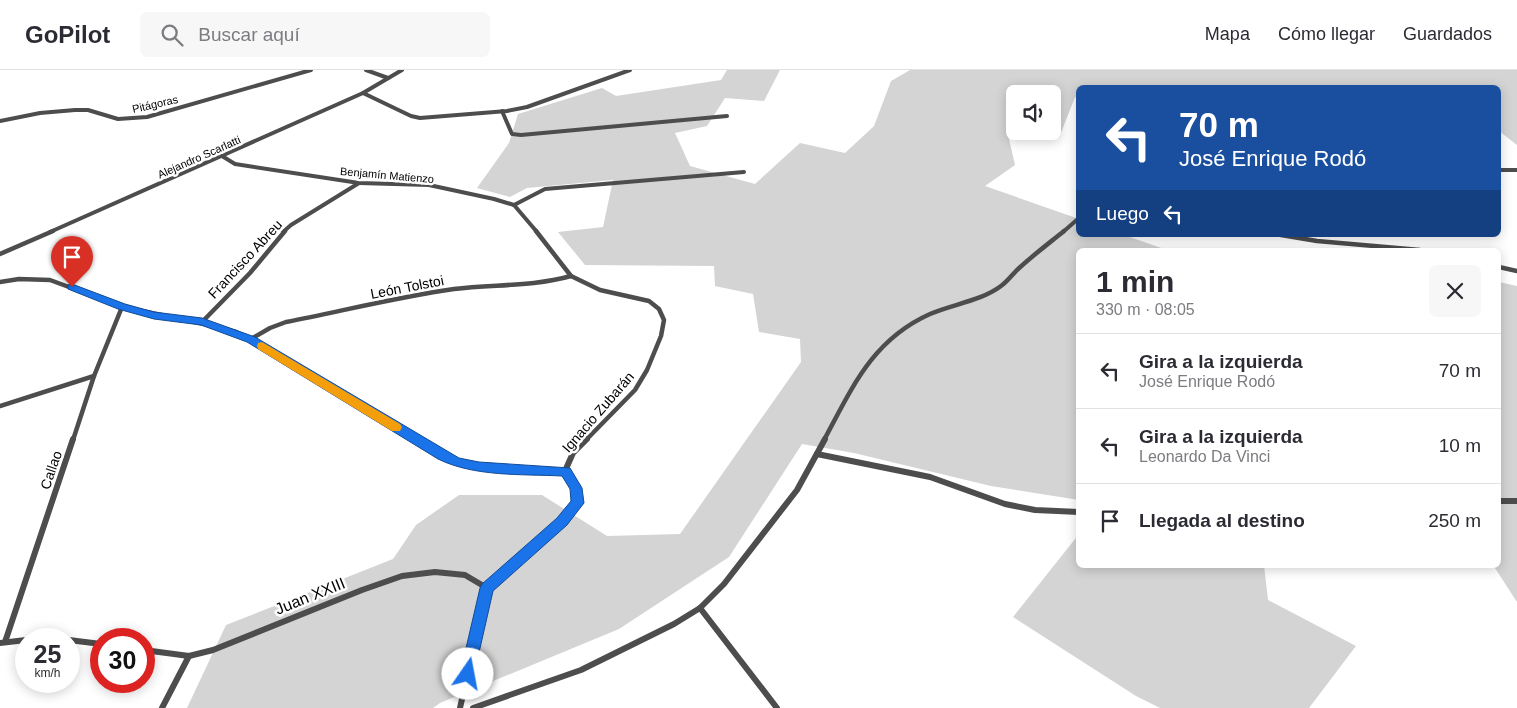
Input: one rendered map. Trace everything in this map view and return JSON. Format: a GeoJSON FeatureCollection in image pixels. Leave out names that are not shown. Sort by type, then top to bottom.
{"type":"FeatureCollection","features":[{"type":"Feature","properties":{"kind":"street","name":"Pitágoras"},"geometry":{"type":"LineString","coordinates":[[0,120],[40,113],[75,110],[88,110],[118,119],[148,117],[311,70]]}},
{"type":"Feature","properties":{"kind":"street"},"geometry":{"type":"LineString","coordinates":[[366,70],[388,78]]}},
{"type":"Feature","properties":{"kind":"street","name":"Alejandro Scarlatti"},"geometry":{"type":"LineString","coordinates":[[0,254],[363,93],[402,70]]}},
{"type":"Feature","properties":{"kind":"street"},"geometry":{"type":"LineString","coordinates":[[363,93],[411,116],[420,118],[502,111],[527,107],[630,70]]}},
{"type":"Feature","properties":{"kind":"street"},"geometry":{"type":"LineString","coordinates":[[502,111],[508,117],[509,128],[512,134],[727,116]]}},
{"type":"Feature","properties":{"kind":"street","name":"Benjamín Matienzo"},"geometry":{"type":"LineString","coordinates":[[222,156],[235,164],[359,183],[429,186],[494,199]]}},
{"type":"Feature","properties":{"kind":"street"},"geometry":{"type":"LineString","coordinates":[[1501,170],[1517,170]]}},
{"type":"Feature","properties":{"kind":"street"},"geometry":{"type":"LineString","coordinates":[[514,206],[534,193],[555,188],[744,172]]}},
{"type":"Feature","properties":{"kind":"street","name":"Francisco Abreu"},"geometry":{"type":"LineString","coordinates":[[202,322],[250,273],[281,234],[291,225],[359,183]]}},
{"type":"Feature","properties":{"kind":"street","name":"Ignacio Zubarán"},"geometry":{"type":"LineString","coordinates":[[494,199],[514,206],[526,217],[571,276],[600,290],[649,302],[659,309],[664,320],[661,336],[647,370],[635,390],[574,453],[565,471]]}},
{"type":"Feature","properties":{"kind":"street"},"geometry":{"type":"LineString","coordinates":[[472,708],[581,670],[674,624],[700,608],[724,584],[798,490],[862,370],[892,337],[928,315],[986,295],[1002,286],[1017,270],[1076,221]]}},
{"type":"Feature","properties":{"kind":"street"},"geometry":{"type":"LineString","coordinates":[[1293,237],[1397,248]]}},
{"type":"Feature","properties":{"kind":"street"},"geometry":{"type":"LineString","coordinates":[[1501,267],[1517,271]]}},
{"type":"Feature","properties":{"kind":"street","name":"León Tolstoi"},"geometry":{"type":"LineString","coordinates":[[251,339],[270,328],[296,320],[456,289],[534,285],[553,282],[571,276]]}},
{"type":"Feature","properties":{"kind":"street"},"geometry":{"type":"LineString","coordinates":[[0,282],[16,278],[47,279],[122,307],[154,315],[202,322],[251,339],[442,456],[457,463],[565,471],[576,488],[577,503],[562,522],[486,588],[460,708]]}},
{"type":"Feature","properties":{"kind":"street","name":"Callao"},"geometry":{"type":"LineString","coordinates":[[2,643],[94,376],[122,307]]}},
{"type":"Feature","properties":{"kind":"street"},"geometry":{"type":"LineString","coordinates":[[0,406],[94,376]]}},
{"type":"Feature","properties":{"kind":"street"},"geometry":{"type":"LineString","coordinates":[[817,454],[930,477],[1005,504],[1035,510],[1076,512]]}},
{"type":"Feature","properties":{"kind":"street"},"geometry":{"type":"LineString","coordinates":[[1501,501],[1517,501]]}},
{"type":"Feature","properties":{"kind":"street","name":"Juan XXIII"},"geometry":{"type":"LineString","coordinates":[[155,651],[189,656],[212,650],[402,576],[435,572],[465,575],[486,588]]}},
{"type":"Feature","properties":{"kind":"street"},"geometry":{"type":"LineString","coordinates":[[700,608],[777,708]]}},
{"type":"Feature","properties":{"kind":"street"},"geometry":{"type":"LineString","coordinates":[[2,643],[15,641]]}},
{"type":"Feature","properties":{"kind":"street"},"geometry":{"type":"LineString","coordinates":[[162,708],[189,656]]}},
{"type":"Feature","properties":{"kind":"shaded area"},"geometry":{"type":"Polygon","coordinates":[[[727,70],[780,70],[764,101],[725,98],[707,126],[675,133],[690,166],[755,184],[800,143],[845,153],[874,126],[891,81],[910,70],[1517,70],[1517,145],[1501,133],[1501,85],[1076,85],[1076,97],[1061,133],[1061,85],[1006,85],[1006,140],[1009,140],[1015,165],[985,186],[1076,218],[1076,237],[1130,237],[1161,248],[1076,248],[1076,500],[991,486],[854,453],[802,444],[729,557],[619,629],[440,703],[433,708],[187,708],[226,625],[393,559],[416,525],[459,495],[542,495],[607,536],[680,534],[801,362],[800,339],[759,332],[753,294],[715,286],[714,266],[585,265],[558,232],[603,227],[613,180],[527,188],[510,197],[477,188],[509,143],[518,114],[602,88],[616,96],[721,80],[727,70]]]}},
{"type":"Feature","properties":{"kind":"shaded area"},"geometry":{"type":"Polygon","coordinates":[[[1501,282],[1517,286],[1517,602],[1495,568],[1501,568],[1501,282]]]}},
{"type":"Feature","properties":{"kind":"shaded area"},"geometry":{"type":"Polygon","coordinates":[[[1076,538],[1076,568],[1264,568],[1268,600],[1356,646],[1309,708],[1160,708],[1136,696],[1013,617],[1076,538]]]}},
{"type":"Feature","properties":{"kind":"slow traffic"},"geometry":{"type":"LineString","coordinates":[[262,346],[396,427]]}},
{"type":"Feature","properties":{"kind":"route"},"geometry":{"type":"LineString","coordinates":[[72,287],[122,307],[154,315],[202,322],[251,339],[442,456],[457,463],[565,471],[576,488],[577,503],[562,522],[486,588],[468,674]]}}]}
